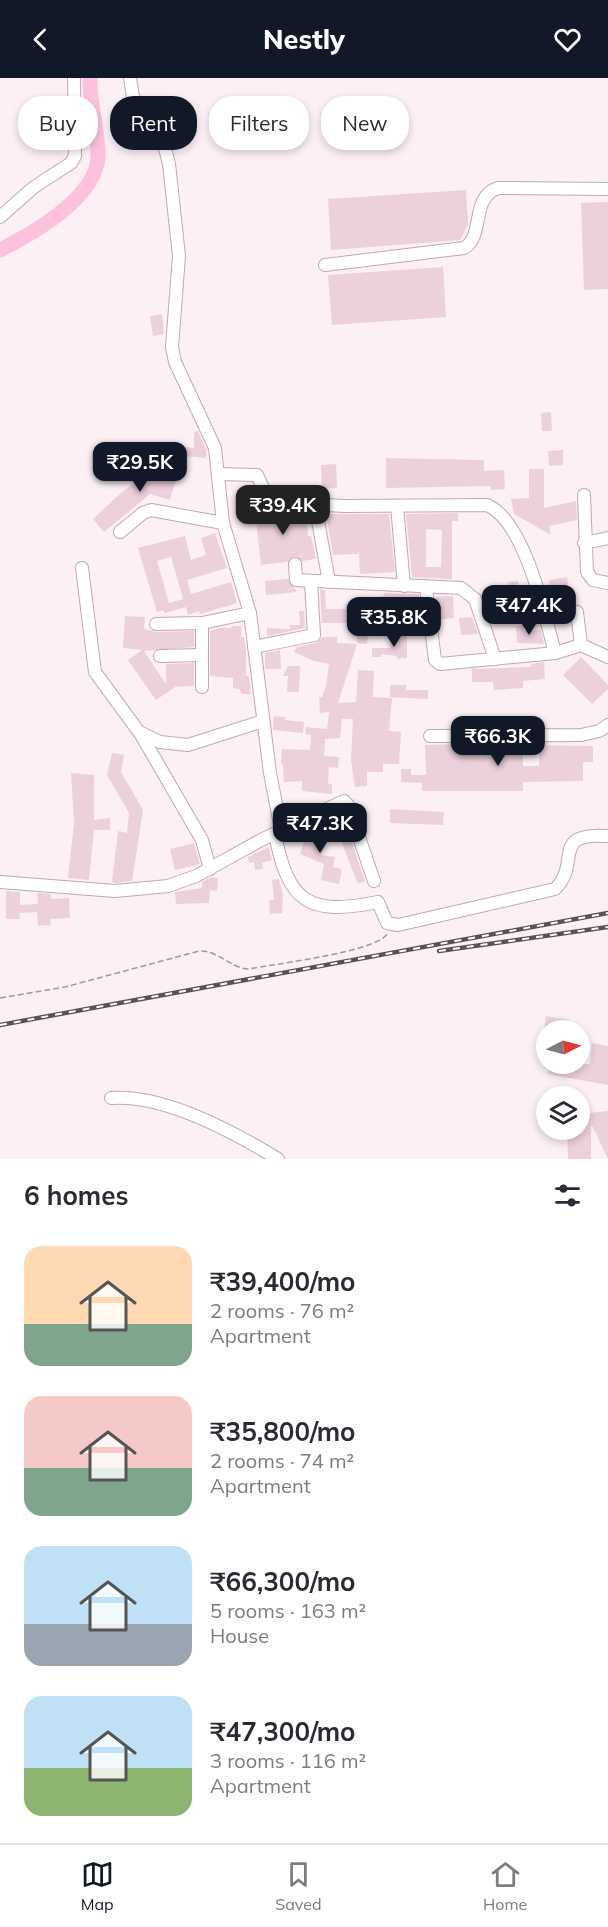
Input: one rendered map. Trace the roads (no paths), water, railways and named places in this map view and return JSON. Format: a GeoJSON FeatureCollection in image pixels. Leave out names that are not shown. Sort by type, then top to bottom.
{"type":"FeatureCollection","features":[{"type":"Feature","properties":{"kind":"street"},"geometry":{"type":"LineString","coordinates":[[0,217],[34,187],[70,163],[75,156],[74,78]]}},
{"type":"Feature","properties":{"kind":"street"},"geometry":{"type":"LineString","coordinates":[[130,78],[133,97],[165,148],[169,164],[179,256],[172,347],[193,403],[213,440],[223,523],[250,612],[285,877],[299,894],[310,901],[341,908],[378,902],[387,923],[392,925],[555,889],[561,882],[572,844],[585,834],[608,836]]}},
{"type":"Feature","properties":{"kind":"street"},"geometry":{"type":"LineString","coordinates":[[325,265],[464,248],[472,239],[485,197],[498,188],[608,189]]}},
{"type":"Feature","properties":{"kind":"street"},"geometry":{"type":"LineString","coordinates":[[218,474],[254,473],[259,477],[271,500],[315,504],[397,506],[487,504],[498,509],[509,525],[533,574],[555,654]]}},
{"type":"Feature","properties":{"kind":"street"},"geometry":{"type":"LineString","coordinates":[[584,495],[584,543],[587,572],[593,580],[608,584]]}},
{"type":"Feature","properties":{"kind":"street"},"geometry":{"type":"LineString","coordinates":[[315,504],[329,582]]}},
{"type":"Feature","properties":{"kind":"street"},"geometry":{"type":"LineString","coordinates":[[397,506],[404,586]]}},
{"type":"Feature","properties":{"kind":"street"},"geometry":{"type":"LineString","coordinates":[[120,532],[143,513],[151,510],[223,523]]}},
{"type":"Feature","properties":{"kind":"street"},"geometry":{"type":"LineString","coordinates":[[584,543],[608,538]]}},
{"type":"Feature","properties":{"kind":"street"},"geometry":{"type":"LineString","coordinates":[[295,564],[296,580],[461,588],[475,599],[495,659]]}},
{"type":"Feature","properties":{"kind":"street"},"geometry":{"type":"LineString","coordinates":[[82,568],[95,672],[139,732],[202,840],[210,869]]}},
{"type":"Feature","properties":{"kind":"street"},"geometry":{"type":"LineString","coordinates":[[254,647],[314,635],[311,581]]}},
{"type":"Feature","properties":{"kind":"street"},"geometry":{"type":"LineString","coordinates":[[426,587],[436,662],[555,654],[581,645],[608,657]]}},
{"type":"Feature","properties":{"kind":"street"},"geometry":{"type":"LineString","coordinates":[[156,624],[202,623],[250,612]]}},
{"type":"Feature","properties":{"kind":"street"},"geometry":{"type":"LineString","coordinates":[[577,612],[581,645]]}},
{"type":"Feature","properties":{"kind":"street"},"geometry":{"type":"LineString","coordinates":[[202,623],[202,687]]}},
{"type":"Feature","properties":{"kind":"street"},"geometry":{"type":"LineString","coordinates":[[160,656],[201,655]]}},
{"type":"Feature","properties":{"kind":"street"},"geometry":{"type":"LineString","coordinates":[[139,732],[160,742],[188,745],[263,721]]}},
{"type":"Feature","properties":{"kind":"street"},"geometry":{"type":"LineString","coordinates":[[430,736],[580,735],[599,731],[608,725]]}},
{"type":"Feature","properties":{"kind":"street"},"geometry":{"type":"LineString","coordinates":[[0,882],[101,891],[148,890],[168,886],[210,869],[339,802],[346,802],[374,880]]}},
{"type":"Feature","properties":{"kind":"street"},"geometry":{"type":"LineString","coordinates":[[111,1098],[130,1096],[173,1109],[218,1128],[278,1159]]}},
{"type":"Feature","properties":{"kind":"waterway"},"geometry":{"type":"LineString","coordinates":[[0,250],[60,213],[75,200],[95,172],[98,147],[90,78]]}},
{"type":"Feature","properties":{"kind":"railway"},"geometry":{"type":"LineString","coordinates":[[0,1025],[608,913]]}},
{"type":"Feature","properties":{"kind":"railway"},"geometry":{"type":"LineString","coordinates":[[439,951],[608,927]]}}]}
